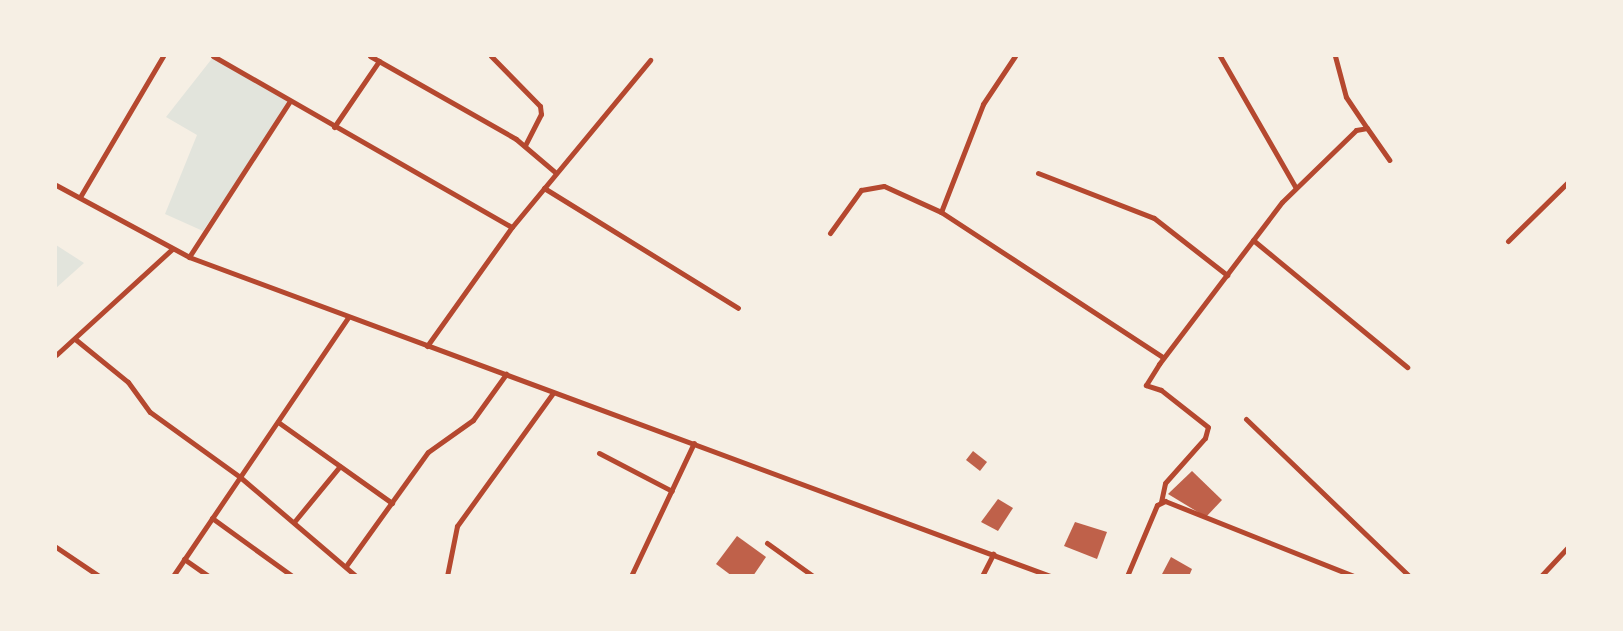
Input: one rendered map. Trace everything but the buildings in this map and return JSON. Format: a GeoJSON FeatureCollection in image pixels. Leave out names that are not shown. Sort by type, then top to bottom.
{"type":"FeatureCollection","features":[{"type":"Feature","properties":{"kind":"street"},"geometry":{"type":"LineString","coordinates":[[80,197],[163,56]]}},
{"type":"Feature","properties":{"kind":"street"},"geometry":{"type":"LineString","coordinates":[[213,56],[512,227]]}},
{"type":"Feature","properties":{"kind":"street"},"geometry":{"type":"LineString","coordinates":[[370,56],[525,145],[556,173]]}},
{"type":"Feature","properties":{"kind":"street"},"geometry":{"type":"LineString","coordinates":[[491,56],[540,106],[541,114],[525,145]]}},
{"type":"Feature","properties":{"kind":"street"},"geometry":{"type":"LineString","coordinates":[[940,212],[983,104],[1015,56]]}},
{"type":"Feature","properties":{"kind":"street"},"geometry":{"type":"LineString","coordinates":[[1220,56],[1296,188]]}},
{"type":"Feature","properties":{"kind":"street"},"geometry":{"type":"LineString","coordinates":[[1335,56],[1346,97],[1389,160]]}},
{"type":"Feature","properties":{"kind":"street"},"geometry":{"type":"LineString","coordinates":[[427,346],[512,227],[650,60]]}},
{"type":"Feature","properties":{"kind":"street"},"geometry":{"type":"LineString","coordinates":[[334,127],[379,61]]}},
{"type":"Feature","properties":{"kind":"street"},"geometry":{"type":"LineString","coordinates":[[189,257],[290,101]]}},
{"type":"Feature","properties":{"kind":"street"},"geometry":{"type":"LineString","coordinates":[[1568,122],[1568,146]]}},
{"type":"Feature","properties":{"kind":"street"},"geometry":{"type":"LineString","coordinates":[[1127,576],[1161,502],[1170,476],[1208,434],[1208,427],[1161,390],[1146,385],[1163,357],[1296,188],[1360,126],[1367,128]]}},
{"type":"Feature","properties":{"kind":"street"},"geometry":{"type":"LineString","coordinates":[[1038,173],[1143,212],[1227,274]]}},
{"type":"Feature","properties":{"kind":"street"},"geometry":{"type":"LineString","coordinates":[[1508,241],[1568,182]]}},
{"type":"Feature","properties":{"kind":"street"},"geometry":{"type":"LineString","coordinates":[[830,233],[861,190],[874,184],[940,212],[1163,357]]}},
{"type":"Feature","properties":{"kind":"street"},"geometry":{"type":"LineString","coordinates":[[56,185],[189,257],[348,318],[793,478],[1050,576]]}},
{"type":"Feature","properties":{"kind":"street"},"geometry":{"type":"LineString","coordinates":[[544,188],[738,308]]}},
{"type":"Feature","properties":{"kind":"street"},"geometry":{"type":"LineString","coordinates":[[1253,240],[1407,367]]}},
{"type":"Feature","properties":{"kind":"street"},"geometry":{"type":"LineString","coordinates":[[56,355],[172,249]]}},
{"type":"Feature","properties":{"kind":"street"},"geometry":{"type":"LineString","coordinates":[[173,576],[348,318]]}},
{"type":"Feature","properties":{"kind":"street"},"geometry":{"type":"LineString","coordinates":[[75,339],[128,382],[150,412],[240,477],[356,576]]}},
{"type":"Feature","properties":{"kind":"street"},"geometry":{"type":"LineString","coordinates":[[346,566],[428,452],[473,420],[506,374]]}},
{"type":"Feature","properties":{"kind":"street"},"geometry":{"type":"LineString","coordinates":[[447,576],[457,526],[553,393]]}},
{"type":"Feature","properties":{"kind":"street"},"geometry":{"type":"LineString","coordinates":[[1245,419],[1408,576]]}},
{"type":"Feature","properties":{"kind":"street"},"geometry":{"type":"LineString","coordinates":[[278,422],[392,503]]}},
{"type":"Feature","properties":{"kind":"street"},"geometry":{"type":"LineString","coordinates":[[631,576],[694,443]]}},
{"type":"Feature","properties":{"kind":"street"},"geometry":{"type":"LineString","coordinates":[[599,453],[672,491]]}},
{"type":"Feature","properties":{"kind":"street"},"geometry":{"type":"LineString","coordinates":[[294,522],[340,466]]}},
{"type":"Feature","properties":{"kind":"street"},"geometry":{"type":"LineString","coordinates":[[1161,502],[1353,576]]}},
{"type":"Feature","properties":{"kind":"street"},"geometry":{"type":"LineString","coordinates":[[212,518],[292,576]]}},
{"type":"Feature","properties":{"kind":"street"},"geometry":{"type":"LineString","coordinates":[[767,543],[813,576]]}},
{"type":"Feature","properties":{"kind":"street"},"geometry":{"type":"LineString","coordinates":[[56,547],[99,576]]}},
{"type":"Feature","properties":{"kind":"street"},"geometry":{"type":"LineString","coordinates":[[1541,576],[1568,547]]}},
{"type":"Feature","properties":{"kind":"street"},"geometry":{"type":"LineString","coordinates":[[982,576],[993,554]]}},
{"type":"Feature","properties":{"kind":"street"},"geometry":{"type":"LineString","coordinates":[[184,559],[208,576]]}},
{"type":"Feature","properties":{"kind":"shaded area"},"geometry":{"type":"Polygon","coordinates":[[[214,56],[290,101],[203,231],[165,214],[197,135],[166,117],[214,56]]]}},
{"type":"Feature","properties":{"kind":"shaded area"},"geometry":{"type":"Polygon","coordinates":[[[56,245],[84,263],[56,288],[56,245]]]}}]}
